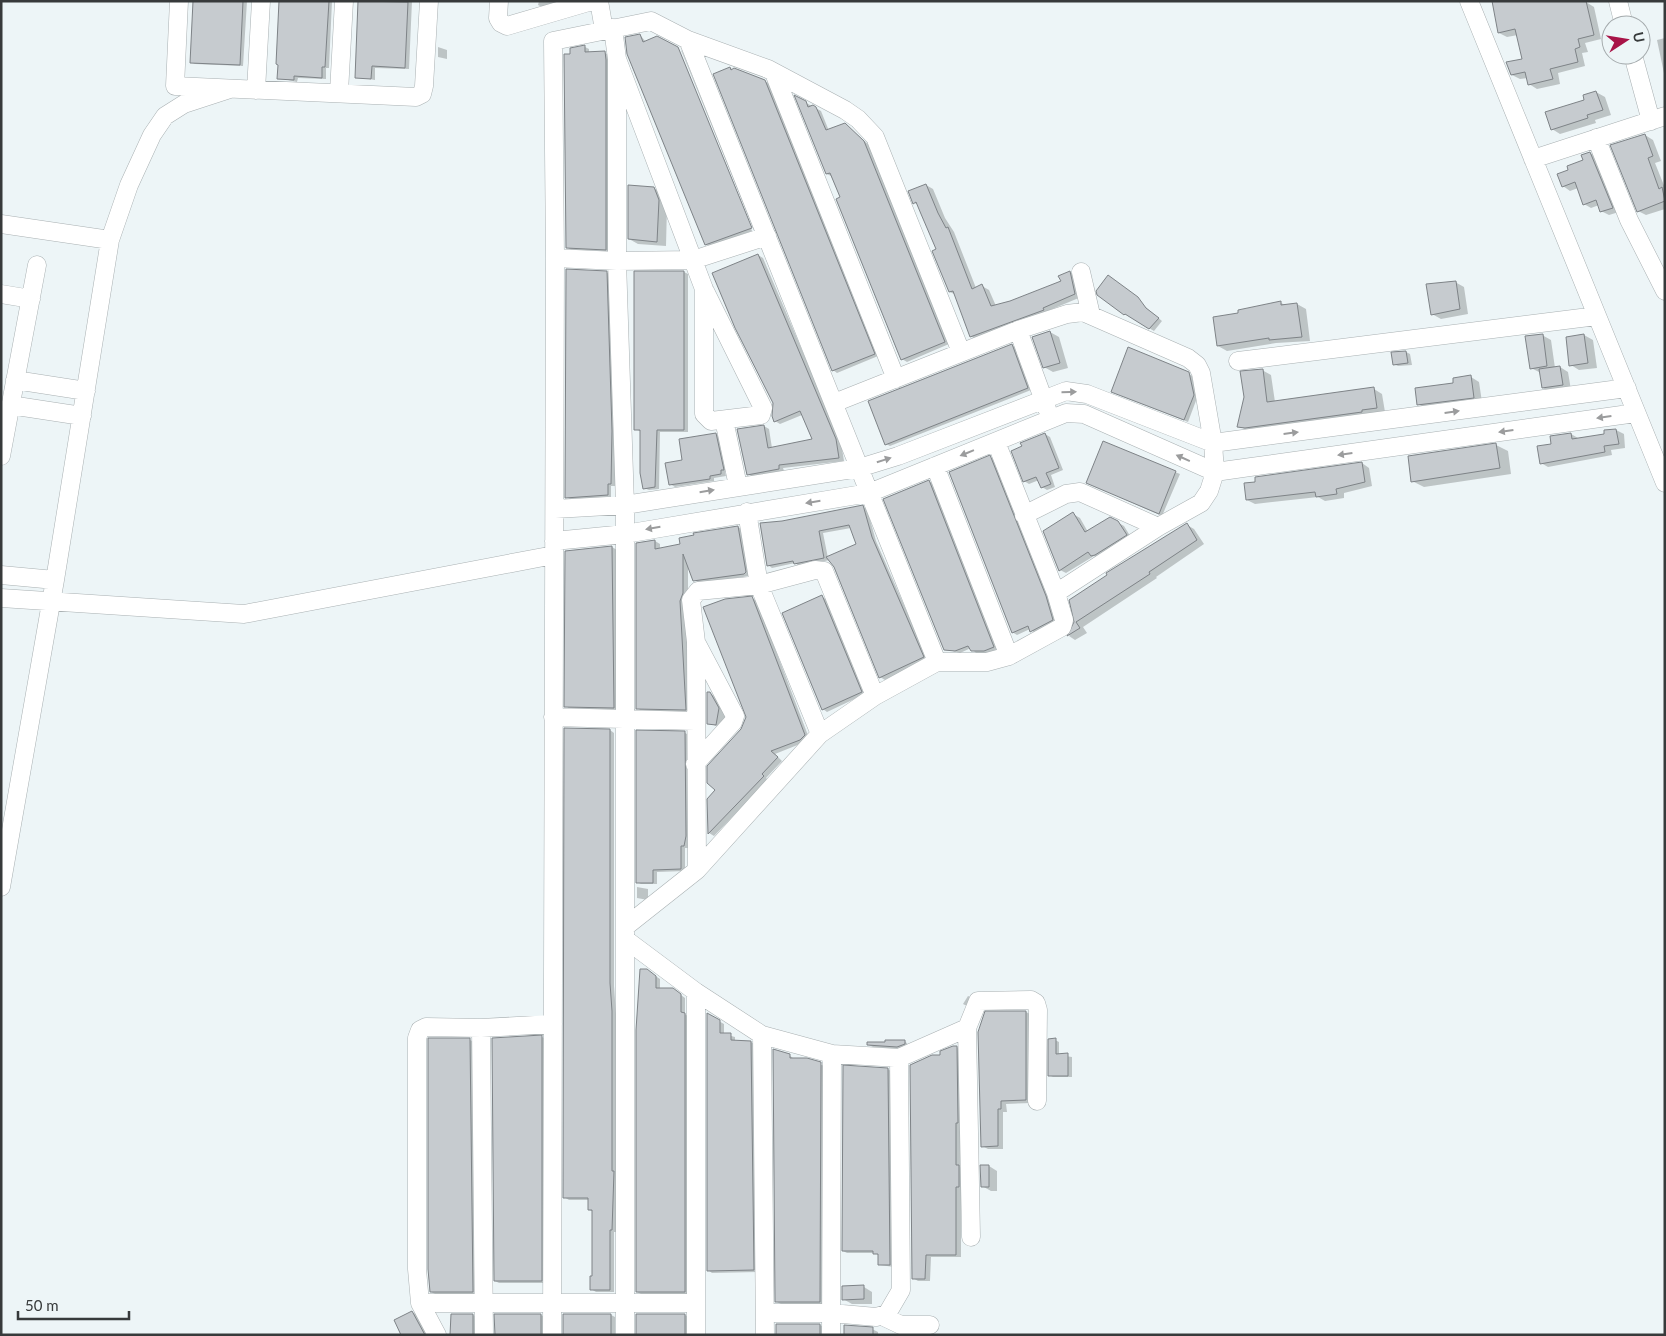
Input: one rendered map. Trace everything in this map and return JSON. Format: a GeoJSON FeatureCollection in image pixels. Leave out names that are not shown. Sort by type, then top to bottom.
{"type":"FeatureCollection","features":[{"type":"Feature","properties":{"kind":"street"},"geometry":{"type":"LineString","coordinates":[[179,1],[174,84],[230,89],[416,96],[422,94],[424,86],[429,1]]}},
{"type":"Feature","properties":{"kind":"street"},"geometry":{"type":"LineString","coordinates":[[256,90],[261,1]]}},
{"type":"Feature","properties":{"kind":"street"},"geometry":{"type":"LineString","coordinates":[[339,92],[344,1]]}},
{"type":"Feature","properties":{"kind":"street"},"geometry":{"type":"LineString","coordinates":[[500,1],[498,18],[501,23],[507,26],[566,5],[602,15],[650,21],[688,40],[756,63],[845,110],[858,119],[875,138],[962,352]]}},
{"type":"Feature","properties":{"kind":"street"},"geometry":{"type":"LineString","coordinates":[[1469,1],[1665,482]]}},
{"type":"Feature","properties":{"kind":"street"},"geometry":{"type":"LineString","coordinates":[[1618,1],[1622,15]]}},
{"type":"Feature","properties":{"kind":"street"},"geometry":{"type":"LineString","coordinates":[[602,15],[704,289],[763,408],[761,415],[711,421],[704,414],[704,289]]}},
{"type":"Feature","properties":{"kind":"street"},"geometry":{"type":"LineString","coordinates":[[552,1335],[555,258],[552,43],[602,15]]}},
{"type":"Feature","properties":{"kind":"street"},"geometry":{"type":"LineString","coordinates":[[688,40],[938,662]]}},
{"type":"Feature","properties":{"kind":"street"},"geometry":{"type":"LineString","coordinates":[[618,59],[617,261],[625,505],[624,1335]]}},
{"type":"Feature","properties":{"kind":"street"},"geometry":{"type":"LineString","coordinates":[[1531,154],[1596,138],[1658,118],[1636,65]]}},
{"type":"Feature","properties":{"kind":"street"},"geometry":{"type":"LineString","coordinates":[[774,73],[896,379]]}},
{"type":"Feature","properties":{"kind":"street"},"geometry":{"type":"LineString","coordinates":[[1,887],[55,580],[110,240],[129,185],[152,135],[165,116],[184,104],[230,89]]}},
{"type":"Feature","properties":{"kind":"street"},"geometry":{"type":"LineString","coordinates":[[1596,138],[1629,220],[1665,291]]}},
{"type":"Feature","properties":{"kind":"street"},"geometry":{"type":"LineString","coordinates":[[1,224],[110,240]]}},
{"type":"Feature","properties":{"kind":"street"},"geometry":{"type":"LineString","coordinates":[[555,258],[617,261],[693,260],[767,236]]}},
{"type":"Feature","properties":{"kind":"street"},"geometry":{"type":"LineString","coordinates":[[1,456],[36,265]]}},
{"type":"Feature","properties":{"kind":"street"},"geometry":{"type":"LineString","coordinates":[[1080,272],[1091,315]]}},
{"type":"Feature","properties":{"kind":"street"},"geometry":{"type":"LineString","coordinates":[[1,294],[31,299]]}},
{"type":"Feature","properties":{"kind":"street"},"geometry":{"type":"LineString","coordinates":[[834,403],[1018,330],[1067,314],[1083,312],[1188,358],[1201,373],[1218,443],[1222,471],[1201,503],[1158,527],[1056,593]]}},
{"type":"Feature","properties":{"kind":"street"},"geometry":{"type":"LineString","coordinates":[[1238,361],[1597,316]]}},
{"type":"Feature","properties":{"kind":"street"},"geometry":{"type":"LineString","coordinates":[[1018,330],[1042,399],[1051,418]]}},
{"type":"Feature","properties":{"kind":"street"},"geometry":{"type":"LineString","coordinates":[[15,380],[86,391]]}},
{"type":"Feature","properties":{"kind":"street"},"geometry":{"type":"LineString","coordinates":[[554,509],[625,505],[859,468],[898,456],[1066,390],[1087,394],[1218,443],[1627,388]]}},
{"type":"Feature","properties":{"kind":"street"},"geometry":{"type":"LineString","coordinates":[[1530,402],[1534,427]]}},
{"type":"Feature","properties":{"kind":"street"},"geometry":{"type":"LineString","coordinates":[[10,405],[82,416]]}},
{"type":"Feature","properties":{"kind":"street"},"geometry":{"type":"LineString","coordinates":[[1,598],[51,603],[244,614],[319,600],[625,534],[747,512],[870,493],[1066,413],[1084,414],[1222,471],[1636,412]]}},
{"type":"Feature","properties":{"kind":"street"},"geometry":{"type":"LineString","coordinates":[[724,420],[738,486]]}},
{"type":"Feature","properties":{"kind":"street"},"geometry":{"type":"LineString","coordinates":[[625,933],[697,870],[820,734],[875,696],[938,662],[987,662],[1009,656],[1062,627],[1064,620],[1056,593],[996,442]]}},
{"type":"Feature","properties":{"kind":"street"},"geometry":{"type":"LineString","coordinates":[[935,466],[1009,656]]}},
{"type":"Feature","properties":{"kind":"street"},"geometry":{"type":"LineString","coordinates":[[1024,515],[1066,494],[1080,492],[1158,527]]}},
{"type":"Feature","properties":{"kind":"street"},"geometry":{"type":"LineString","coordinates":[[747,512],[759,585],[820,734]]}},
{"type":"Feature","properties":{"kind":"street"},"geometry":{"type":"LineString","coordinates":[[697,870],[695,764],[696,642],[691,600],[694,594],[698,591],[759,585],[814,570],[824,571],[875,696]]}},
{"type":"Feature","properties":{"kind":"street"},"geometry":{"type":"LineString","coordinates":[[1,575],[55,580]]}},
{"type":"Feature","properties":{"kind":"street"},"geometry":{"type":"LineString","coordinates":[[695,764],[733,722],[735,716],[696,642]]}},
{"type":"Feature","properties":{"kind":"street"},"geometry":{"type":"LineString","coordinates":[[553,718],[695,721]]}},
{"type":"Feature","properties":{"kind":"street"},"geometry":{"type":"LineString","coordinates":[[625,933],[696,992],[762,1035],[832,1054],[899,1058],[967,1028]]}},
{"type":"Feature","properties":{"kind":"street"},"geometry":{"type":"LineString","coordinates":[[696,992],[696,1335]]}},
{"type":"Feature","properties":{"kind":"street"},"geometry":{"type":"LineString","coordinates":[[971,1236],[967,1028],[978,1001],[1031,1000],[1036,1003],[1038,1010],[1038,1101]]}},
{"type":"Feature","properties":{"kind":"street"},"geometry":{"type":"LineString","coordinates":[[438,1335],[420,1302],[417,1269],[417,1038],[420,1030],[426,1027],[481,1028],[553,1024]]}},
{"type":"Feature","properties":{"kind":"street"},"geometry":{"type":"LineString","coordinates":[[481,1028],[484,1335]]}},
{"type":"Feature","properties":{"kind":"street"},"geometry":{"type":"LineString","coordinates":[[762,1035],[765,1335]]}},
{"type":"Feature","properties":{"kind":"street"},"geometry":{"type":"LineString","coordinates":[[831,1335],[832,1054]]}},
{"type":"Feature","properties":{"kind":"street"},"geometry":{"type":"LineString","coordinates":[[882,1316],[890,1312],[901,1290],[899,1058]]}},
{"type":"Feature","properties":{"kind":"street"},"geometry":{"type":"LineString","coordinates":[[420,1302],[696,1303]]}},
{"type":"Feature","properties":{"kind":"street"},"geometry":{"type":"LineString","coordinates":[[765,1313],[882,1316],[901,1325],[930,1325]]}},
{"type":"Feature","properties":{"kind":"building"},"geometry":{"type":"Polygon","coordinates":[[[193,1],[243,1],[240,65],[190,63],[193,1]]]}},
{"type":"Feature","properties":{"kind":"building"},"geometry":{"type":"Polygon","coordinates":[[[279,1],[329,1],[325,67],[322,67],[322,78],[294,76],[294,80],[277,79],[279,1]]]}},
{"type":"Feature","properties":{"kind":"building"},"geometry":{"type":"Polygon","coordinates":[[[358,1],[408,2],[405,68],[372,66],[371,79],[355,78],[358,1]]]}},
{"type":"Feature","properties":{"kind":"building"},"geometry":{"type":"Polygon","coordinates":[[[1492,1],[1586,1],[1594,35],[1578,39],[1580,47],[1575,49],[1578,62],[1550,69],[1553,79],[1528,85],[1525,72],[1511,75],[1506,62],[1522,59],[1515,29],[1498,33],[1492,1]]]}},
{"type":"Feature","properties":{"kind":"building"},"geometry":{"type":"Polygon","coordinates":[[[640,34],[643,42],[657,36],[678,47],[752,228],[705,245],[627,54],[625,37],[640,34]]]}},
{"type":"Feature","properties":{"kind":"building"},"geometry":{"type":"Polygon","coordinates":[[[585,45],[585,52],[605,51],[606,60],[606,250],[566,248],[564,54],[570,54],[570,48],[585,45]]]}},
{"type":"Feature","properties":{"kind":"building"},"geometry":{"type":"Polygon","coordinates":[[[730,67],[731,70],[734,68],[765,80],[875,354],[832,371],[713,74],[730,67]]]}},
{"type":"Feature","properties":{"kind":"building"},"geometry":{"type":"Polygon","coordinates":[[[1596,91],[1603,110],[1587,115],[1588,118],[1551,130],[1545,112],[1584,100],[1583,95],[1596,91]]]}},
{"type":"Feature","properties":{"kind":"building"},"geometry":{"type":"Polygon","coordinates":[[[794,95],[806,101],[808,107],[813,105],[816,107],[826,130],[845,123],[864,141],[945,342],[901,360],[836,199],[840,197],[830,173],[826,174],[794,95]]]}},
{"type":"Feature","properties":{"kind":"building"},"geometry":{"type":"Polygon","coordinates":[[[1645,134],[1653,156],[1648,158],[1659,189],[1662,187],[1665,201],[1637,212],[1610,145],[1645,134]]]}},
{"type":"Feature","properties":{"kind":"building"},"geometry":{"type":"Polygon","coordinates":[[[1590,152],[1613,208],[1600,212],[1596,200],[1583,205],[1575,182],[1562,187],[1557,174],[1568,170],[1567,166],[1583,160],[1581,155],[1590,152]]]}},
{"type":"Feature","properties":{"kind":"building"},"geometry":{"type":"Polygon","coordinates":[[[926,184],[938,213],[946,228],[948,227],[972,289],[982,284],[991,306],[1010,301],[1061,281],[1058,276],[1070,271],[1075,294],[1043,308],[1044,310],[970,337],[953,291],[949,292],[932,251],[936,249],[916,202],[913,204],[908,191],[926,184]]]}},
{"type":"Feature","properties":{"kind":"building"},"geometry":{"type":"Polygon","coordinates":[[[628,185],[654,187],[659,200],[657,242],[628,239],[628,185]]]}},
{"type":"Feature","properties":{"kind":"building"},"geometry":{"type":"Polygon","coordinates":[[[758,254],[836,439],[839,458],[779,465],[779,469],[747,475],[737,429],[764,425],[768,448],[812,439],[800,411],[774,422],[772,416],[773,403],[735,328],[712,273],[758,254]]]}},
{"type":"Feature","properties":{"kind":"building"},"geometry":{"type":"Polygon","coordinates":[[[566,269],[607,271],[612,431],[611,484],[608,484],[608,495],[565,498],[566,269]]]}},
{"type":"Feature","properties":{"kind":"building"},"geometry":{"type":"Polygon","coordinates":[[[634,271],[684,271],[684,430],[657,430],[655,487],[643,489],[640,473],[640,430],[634,430],[634,271]]]}},
{"type":"Feature","properties":{"kind":"building"},"geometry":{"type":"Polygon","coordinates":[[[1108,275],[1138,297],[1146,308],[1159,318],[1149,329],[1124,315],[1097,295],[1096,291],[1108,275]]]}},
{"type":"Feature","properties":{"kind":"building"},"geometry":{"type":"Polygon","coordinates":[[[1456,281],[1460,309],[1431,315],[1426,284],[1456,281]]]}},
{"type":"Feature","properties":{"kind":"building"},"geometry":{"type":"Polygon","coordinates":[[[1281,301],[1281,305],[1297,303],[1302,337],[1269,340],[1269,338],[1217,346],[1213,317],[1238,313],[1238,310],[1281,301]]]}},
{"type":"Feature","properties":{"kind":"building"},"geometry":{"type":"Polygon","coordinates":[[[1050,331],[1060,363],[1043,368],[1032,337],[1050,331]]]}},
{"type":"Feature","properties":{"kind":"building"},"geometry":{"type":"Polygon","coordinates":[[[1543,334],[1547,366],[1530,369],[1525,336],[1543,334]]]}},
{"type":"Feature","properties":{"kind":"building"},"geometry":{"type":"Polygon","coordinates":[[[1584,334],[1588,363],[1569,366],[1566,337],[1584,334]]]}},
{"type":"Feature","properties":{"kind":"building"},"geometry":{"type":"Polygon","coordinates":[[[1012,344],[1028,388],[885,445],[868,401],[1012,344]]]}},
{"type":"Feature","properties":{"kind":"building"},"geometry":{"type":"Polygon","coordinates":[[[1128,347],[1189,372],[1194,395],[1184,420],[1111,392],[1128,347]]]}},
{"type":"Feature","properties":{"kind":"building"},"geometry":{"type":"Polygon","coordinates":[[[1406,351],[1408,363],[1393,365],[1391,352],[1406,351]]]}},
{"type":"Feature","properties":{"kind":"building"},"geometry":{"type":"Polygon","coordinates":[[[1560,366],[1563,385],[1542,388],[1539,369],[1560,366]]]}},
{"type":"Feature","properties":{"kind":"building"},"geometry":{"type":"Polygon","coordinates":[[[1263,369],[1267,402],[1374,387],[1377,408],[1362,410],[1362,412],[1245,428],[1237,427],[1244,397],[1240,371],[1263,369]]]}},
{"type":"Feature","properties":{"kind":"building"},"geometry":{"type":"Polygon","coordinates":[[[1471,375],[1474,398],[1417,405],[1415,388],[1453,383],[1453,378],[1471,375]]]}},
{"type":"Feature","properties":{"kind":"building"},"geometry":{"type":"Polygon","coordinates":[[[1616,429],[1619,444],[1604,446],[1605,452],[1540,464],[1537,446],[1551,444],[1550,436],[1571,433],[1572,439],[1604,434],[1604,430],[1616,429]]]}},
{"type":"Feature","properties":{"kind":"building"},"geometry":{"type":"Polygon","coordinates":[[[716,433],[724,470],[721,470],[721,474],[710,476],[710,479],[669,485],[665,463],[682,460],[679,439],[716,433]]]}},
{"type":"Feature","properties":{"kind":"building"},"geometry":{"type":"Polygon","coordinates":[[[1045,433],[1059,468],[1046,473],[1051,484],[1041,488],[1036,477],[1023,482],[1011,451],[1022,446],[1020,443],[1045,433]]]}},
{"type":"Feature","properties":{"kind":"building"},"geometry":{"type":"Polygon","coordinates":[[[1103,441],[1176,471],[1159,514],[1086,483],[1103,441]]]}},
{"type":"Feature","properties":{"kind":"building"},"geometry":{"type":"Polygon","coordinates":[[[1496,443],[1500,468],[1411,482],[1408,456],[1496,443]]]}},
{"type":"Feature","properties":{"kind":"building"},"geometry":{"type":"Polygon","coordinates":[[[990,455],[1046,596],[1053,620],[1030,632],[1028,626],[1012,633],[949,472],[990,455]]]}},
{"type":"Feature","properties":{"kind":"building"},"geometry":{"type":"Polygon","coordinates":[[[1362,462],[1365,482],[1336,489],[1337,494],[1316,497],[1315,492],[1246,500],[1244,483],[1255,482],[1255,477],[1362,462]]]}},
{"type":"Feature","properties":{"kind":"building"},"geometry":{"type":"Polygon","coordinates":[[[929,480],[994,647],[984,651],[971,651],[968,646],[955,651],[944,650],[883,499],[929,480]]]}},
{"type":"Feature","properties":{"kind":"building"},"geometry":{"type":"Polygon","coordinates":[[[863,505],[872,537],[924,657],[879,678],[834,567],[826,557],[856,544],[849,525],[819,531],[824,558],[794,564],[793,561],[767,566],[760,523],[782,521],[863,505]]]}},
{"type":"Feature","properties":{"kind":"building"},"geometry":{"type":"Polygon","coordinates":[[[1073,512],[1085,532],[1110,517],[1118,521],[1127,535],[1095,555],[1091,556],[1088,552],[1059,571],[1043,531],[1073,512]]]}},
{"type":"Feature","properties":{"kind":"building"},"geometry":{"type":"Polygon","coordinates":[[[1187,523],[1197,540],[1149,572],[1150,574],[1076,622],[1080,628],[1067,636],[1074,622],[1069,600],[1107,575],[1106,573],[1187,523]]]}},
{"type":"Feature","properties":{"kind":"building"},"geometry":{"type":"Polygon","coordinates":[[[738,526],[746,572],[744,574],[693,581],[683,554],[683,593],[680,601],[686,710],[636,709],[636,543],[655,540],[655,549],[680,544],[679,538],[694,535],[693,533],[738,526]]]}},
{"type":"Feature","properties":{"kind":"building"},"geometry":{"type":"Polygon","coordinates":[[[612,546],[614,708],[564,707],[565,551],[612,546]]]}},
{"type":"Feature","properties":{"kind":"building"},"geometry":{"type":"Polygon","coordinates":[[[822,595],[862,692],[822,710],[782,613],[822,595]]]}},
{"type":"Feature","properties":{"kind":"building"},"geometry":{"type":"Polygon","coordinates":[[[752,596],[805,735],[800,740],[771,751],[778,757],[762,774],[764,776],[708,834],[707,799],[715,790],[707,783],[707,766],[741,729],[746,717],[703,607],[725,599],[752,596]]]}},
{"type":"Feature","properties":{"kind":"building"},"geometry":{"type":"Polygon","coordinates":[[[707,692],[710,692],[719,708],[716,725],[707,724],[707,692]]]}},
{"type":"Feature","properties":{"kind":"building"},"geometry":{"type":"Polygon","coordinates":[[[564,728],[610,729],[610,983],[612,1011],[612,1171],[614,1171],[612,1230],[610,1230],[610,1290],[590,1290],[590,1276],[592,1276],[592,1210],[588,1210],[588,1198],[563,1198],[564,728]]]}},
{"type":"Feature","properties":{"kind":"building"},"geometry":{"type":"Polygon","coordinates":[[[636,730],[685,731],[686,836],[684,846],[681,846],[681,869],[653,870],[653,883],[636,883],[636,730]]]}},
{"type":"Feature","properties":{"kind":"building"},"geometry":{"type":"Polygon","coordinates":[[[640,969],[647,969],[656,976],[656,988],[673,988],[681,994],[681,1012],[685,1013],[685,1292],[636,1292],[636,1030],[640,969]]]}},
{"type":"Feature","properties":{"kind":"building"},"geometry":{"type":"Polygon","coordinates":[[[985,1011],[1026,1011],[1026,1100],[1001,1101],[1001,1109],[998,1109],[998,1146],[981,1147],[978,1032],[985,1011]]]}},
{"type":"Feature","properties":{"kind":"building"},"geometry":{"type":"Polygon","coordinates":[[[707,1013],[720,1020],[720,1033],[731,1033],[731,1040],[751,1041],[754,1270],[707,1271],[707,1013]]]}},
{"type":"Feature","properties":{"kind":"building"},"geometry":{"type":"Polygon","coordinates":[[[542,1035],[542,1281],[494,1281],[492,1038],[542,1035]]]}},
{"type":"Feature","properties":{"kind":"building"},"geometry":{"type":"Polygon","coordinates":[[[428,1038],[470,1038],[473,1292],[430,1292],[428,1269],[428,1038]]]}},
{"type":"Feature","properties":{"kind":"building"},"geometry":{"type":"Polygon","coordinates":[[[1056,1038],[1056,1054],[1068,1053],[1068,1076],[1048,1076],[1048,1039],[1056,1038]]]}},
{"type":"Feature","properties":{"kind":"building"},"geometry":{"type":"Polygon","coordinates":[[[885,1040],[905,1040],[905,1044],[897,1047],[867,1045],[867,1042],[885,1042],[885,1040]]]}},
{"type":"Feature","properties":{"kind":"building"},"geometry":{"type":"Polygon","coordinates":[[[957,1046],[958,1123],[956,1123],[956,1165],[959,1165],[959,1187],[956,1187],[956,1255],[926,1255],[925,1279],[912,1279],[910,1065],[932,1055],[940,1055],[940,1051],[957,1046]]]}},
{"type":"Feature","properties":{"kind":"building"},"geometry":{"type":"Polygon","coordinates":[[[773,1049],[790,1054],[790,1058],[807,1058],[821,1062],[820,1302],[775,1302],[773,1049]]]}},
{"type":"Feature","properties":{"kind":"building"},"geometry":{"type":"Polygon","coordinates":[[[843,1065],[888,1068],[890,1265],[878,1265],[878,1254],[873,1254],[873,1251],[842,1251],[843,1065]]]}},
{"type":"Feature","properties":{"kind":"building"},"geometry":{"type":"Polygon","coordinates":[[[980,1165],[989,1165],[989,1187],[981,1187],[980,1165]]]}},
{"type":"Feature","properties":{"kind":"building"},"geometry":{"type":"Polygon","coordinates":[[[864,1285],[864,1299],[842,1300],[842,1286],[864,1285]]]}},
{"type":"Feature","properties":{"kind":"building"},"geometry":{"type":"Polygon","coordinates":[[[412,1311],[425,1335],[401,1335],[394,1320],[412,1311]]]}},
{"type":"Feature","properties":{"kind":"building"},"geometry":{"type":"Polygon","coordinates":[[[451,1314],[473,1314],[473,1335],[450,1335],[451,1314]]]}},
{"type":"Feature","properties":{"kind":"building"},"geometry":{"type":"Polygon","coordinates":[[[494,1314],[541,1314],[541,1335],[495,1335],[494,1314]]]}},
{"type":"Feature","properties":{"kind":"building"},"geometry":{"type":"Polygon","coordinates":[[[563,1314],[611,1314],[611,1335],[563,1335],[563,1314]]]}},
{"type":"Feature","properties":{"kind":"building"},"geometry":{"type":"Polygon","coordinates":[[[636,1314],[685,1314],[685,1335],[636,1335],[636,1314]]]}},
{"type":"Feature","properties":{"kind":"building"},"geometry":{"type":"Polygon","coordinates":[[[776,1324],[820,1324],[820,1335],[776,1335],[776,1324]]]}},
{"type":"Feature","properties":{"kind":"building"},"geometry":{"type":"Polygon","coordinates":[[[844,1325],[873,1327],[873,1335],[844,1335],[844,1325]]]}}]}
